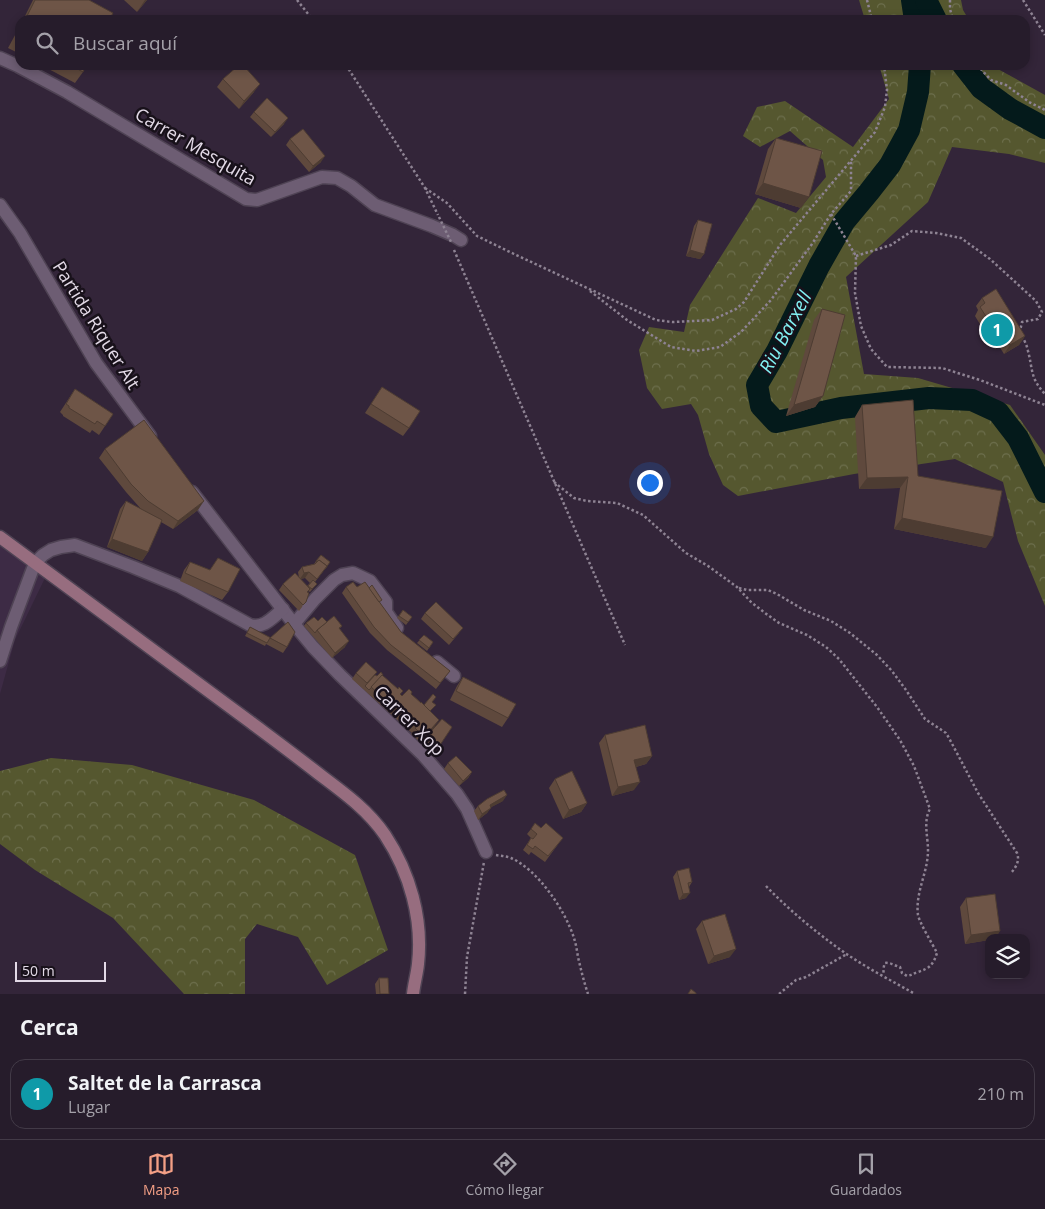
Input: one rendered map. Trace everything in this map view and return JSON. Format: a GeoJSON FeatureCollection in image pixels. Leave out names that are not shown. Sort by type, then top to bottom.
{"type":"FeatureCollection","features":[{"type":"Feature","properties":{"kind":"main road"},"geometry":{"type":"LineString","coordinates":[[0,538],[276,741],[352,799],[371,818],[394,850],[409,882],[414,899],[419,945],[413,994]]}},
{"type":"Feature","properties":{"kind":"street","name":"Carrer Mesquita"},"geometry":{"type":"LineString","coordinates":[[0,58],[15,66]]}},
{"type":"Feature","properties":{"kind":"street","name":"Carrer Mesquita"},"geometry":{"type":"LineString","coordinates":[[24,70],[67,92],[246,198],[257,200],[314,180],[336,178],[351,186],[375,205],[453,235],[456,242]]}},
{"type":"Feature","properties":{"kind":"street","name":"Partida Riquer Alt"},"geometry":{"type":"LineString","coordinates":[[0,205],[13,222],[96,363],[156,444]]}},
{"type":"Feature","properties":{"kind":"street"},"geometry":{"type":"LineString","coordinates":[[185,482],[294,624],[334,580],[342,575],[353,573],[370,581],[386,602],[386,612],[400,632],[407,638]]}},
{"type":"Feature","properties":{"kind":"street"},"geometry":{"type":"LineString","coordinates":[[0,662],[35,563],[51,550],[61,547],[75,545],[133,567],[179,586],[256,627],[265,624],[283,610]]}},
{"type":"Feature","properties":{"kind":"street","name":"Carrer Xop"},"geometry":{"type":"LineString","coordinates":[[294,624],[313,647],[423,756],[457,794],[467,809],[486,852]]}},
{"type":"Feature","properties":{"kind":"street"},"geometry":{"type":"LineString","coordinates":[[430,657],[454,676]]}},
{"type":"Feature","properties":{"kind":"path"},"geometry":{"type":"LineString","coordinates":[[297,0],[309,15]]}},
{"type":"Feature","properties":{"kind":"path"},"geometry":{"type":"LineString","coordinates":[[867,0],[871,15]]}},
{"type":"Feature","properties":{"kind":"path"},"geometry":{"type":"LineString","coordinates":[[950,0],[952,15]]}},
{"type":"Feature","properties":{"kind":"path"},"geometry":{"type":"LineString","coordinates":[[1023,0],[1045,35]]}},
{"type":"Feature","properties":{"kind":"path"},"geometry":{"type":"LineString","coordinates":[[349,70],[425,188],[439,217],[456,242],[554,482],[625,646]]}},
{"type":"Feature","properties":{"kind":"path"},"geometry":{"type":"LineString","coordinates":[[425,188],[447,202],[477,236],[656,320],[672,322],[712,320],[736,310],[744,302],[780,245],[875,132],[884,112],[887,90],[885,70]]}},
{"type":"Feature","properties":{"kind":"path"},"geometry":{"type":"LineString","coordinates":[[982,70],[991,80],[1006,86],[1045,110]]}},
{"type":"Feature","properties":{"kind":"path"},"geometry":{"type":"LineString","coordinates":[[585,287],[627,320],[671,347],[696,351],[720,347],[740,332],[771,300],[812,244],[831,214],[852,191],[851,160]]}},
{"type":"Feature","properties":{"kind":"path"},"geometry":{"type":"LineString","coordinates":[[831,214],[856,256],[855,293],[861,326],[871,349],[887,367],[942,368],[980,380],[1045,405]]}},
{"type":"Feature","properties":{"kind":"path"},"geometry":{"type":"LineString","coordinates":[[856,256],[890,246],[912,231],[961,238],[990,258],[1036,301],[1042,312],[1038,320],[1022,322],[1020,330],[1028,350],[1036,385],[1045,394]]}},
{"type":"Feature","properties":{"kind":"path"},"geometry":{"type":"LineString","coordinates":[[554,482],[574,498],[617,503],[643,515],[686,552],[737,587],[751,602],[779,623],[807,635],[826,647],[839,659],[900,740],[914,766],[930,809],[926,815],[927,863],[917,900],[919,917],[937,952],[935,960],[924,970],[907,976],[902,973],[900,967],[885,962],[883,975]]}},
{"type":"Feature","properties":{"kind":"path"},"geometry":{"type":"LineString","coordinates":[[737,587],[747,590],[768,590],[804,610],[840,626],[861,641],[892,671],[925,719],[946,733],[949,738],[978,793],[1018,857],[1016,866],[1011,874]]}},
{"type":"Feature","properties":{"kind":"path"},"geometry":{"type":"LineString","coordinates":[[465,994],[467,958],[486,852],[510,858],[527,867],[541,881],[560,907],[575,939],[588,994]]}},
{"type":"Feature","properties":{"kind":"path"},"geometry":{"type":"LineString","coordinates":[[766,886],[785,906],[846,954],[915,994]]}},
{"type":"Feature","properties":{"kind":"path"},"geometry":{"type":"LineString","coordinates":[[779,994],[796,980],[806,977],[846,954]]}},
{"type":"Feature","properties":{"kind":"shaded area"},"geometry":{"type":"Polygon","coordinates":[[[0,544],[45,578],[15,640],[0,694],[0,544]]]}},
{"type":"Feature","properties":{"kind":"green space"},"geometry":{"type":"Polygon","coordinates":[[[859,0],[961,0],[966,15],[864,15],[859,0]]]}},
{"type":"Feature","properties":{"kind":"green space"},"geometry":{"type":"Polygon","coordinates":[[[880,70],[1000,70],[1045,95],[1045,163],[1009,154],[952,147],[928,202],[846,277],[864,374],[918,378],[1010,405],[1045,455],[1045,606],[1018,541],[1003,482],[955,459],[854,474],[738,496],[723,485],[709,454],[698,415],[691,404],[662,409],[647,388],[639,350],[649,327],[684,332],[690,305],[758,198],[796,213],[826,177],[823,160],[790,131],[760,147],[743,136],[757,107],[785,101],[853,147],[889,99],[880,70]]]}},
{"type":"Feature","properties":{"kind":"green space"},"geometry":{"type":"Polygon","coordinates":[[[51,758],[132,765],[254,800],[355,855],[388,950],[327,985],[298,937],[257,924],[245,939],[245,994],[184,994],[113,918],[35,870],[0,844],[0,771],[51,758]]]}},
{"type":"Feature","properties":{"kind":"building"},"geometry":{"type":"Polygon","coordinates":[[[35,0],[89,0],[113,13],[112,15],[28,15],[35,0]]]}},
{"type":"Feature","properties":{"kind":"building"},"geometry":{"type":"Polygon","coordinates":[[[233,70],[247,70],[260,84],[244,101],[223,79],[233,70]]]}},
{"type":"Feature","properties":{"kind":"building"},"geometry":{"type":"Polygon","coordinates":[[[267,98],[288,118],[275,132],[254,112],[267,98]]]}},
{"type":"Feature","properties":{"kind":"building"},"geometry":{"type":"Polygon","coordinates":[[[303,129],[325,156],[313,166],[290,139],[303,129]]]}},
{"type":"Feature","properties":{"kind":"building"},"geometry":{"type":"Polygon","coordinates":[[[776,138],[822,151],[809,197],[763,183],[776,138]]]}},
{"type":"Feature","properties":{"kind":"building"},"geometry":{"type":"Polygon","coordinates":[[[698,220],[712,224],[704,254],[690,250],[698,220]]]}},
{"type":"Feature","properties":{"kind":"building"},"geometry":{"type":"Polygon","coordinates":[[[996,289],[1025,336],[1010,345],[1005,338],[1001,340],[980,307],[985,303],[982,298],[996,289]]]}},
{"type":"Feature","properties":{"kind":"building"},"geometry":{"type":"Polygon","coordinates":[[[822,309],[845,315],[823,396],[794,405],[822,309]]]}},
{"type":"Feature","properties":{"kind":"building"},"geometry":{"type":"Polygon","coordinates":[[[382,387],[420,411],[409,428],[371,404],[382,387]]]}},
{"type":"Feature","properties":{"kind":"building"},"geometry":{"type":"Polygon","coordinates":[[[75,389],[113,414],[105,426],[97,421],[95,424],[69,408],[66,404],[75,389]]]}},
{"type":"Feature","properties":{"kind":"building"},"geometry":{"type":"Polygon","coordinates":[[[913,400],[918,476],[1002,491],[993,537],[902,518],[908,477],[867,478],[862,405],[913,400]]]}},
{"type":"Feature","properties":{"kind":"building"},"geometry":{"type":"Polygon","coordinates":[[[144,420],[204,501],[178,521],[148,501],[131,484],[105,449],[144,420]]]}},
{"type":"Feature","properties":{"kind":"building"},"geometry":{"type":"Polygon","coordinates":[[[126,501],[162,520],[148,552],[112,539],[126,501]]]}},
{"type":"Feature","properties":{"kind":"building"},"geometry":{"type":"Polygon","coordinates":[[[321,555],[330,562],[325,569],[327,566],[319,560],[316,562],[321,555]]]}},
{"type":"Feature","properties":{"kind":"building"},"geometry":{"type":"Polygon","coordinates":[[[218,558],[240,569],[228,592],[185,573],[190,562],[210,570],[218,558]]]}},
{"type":"Feature","properties":{"kind":"building"},"geometry":{"type":"Polygon","coordinates":[[[319,560],[327,566],[317,579],[309,572],[304,573],[302,567],[315,564],[319,560]]]}},
{"type":"Feature","properties":{"kind":"building"},"geometry":{"type":"Polygon","coordinates":[[[295,573],[310,589],[307,592],[309,593],[306,602],[303,605],[283,584],[295,573]]]}},
{"type":"Feature","properties":{"kind":"building"},"geometry":{"type":"Polygon","coordinates":[[[313,580],[317,584],[312,589],[308,586],[313,580]]]}},
{"type":"Feature","properties":{"kind":"building"},"geometry":{"type":"Polygon","coordinates":[[[353,582],[357,587],[365,582],[401,632],[450,671],[440,683],[391,645],[374,627],[346,587],[353,582]]]}},
{"type":"Feature","properties":{"kind":"building"},"geometry":{"type":"Polygon","coordinates":[[[372,585],[382,600],[379,602],[369,588],[372,585]]]}},
{"type":"Feature","properties":{"kind":"building"},"geometry":{"type":"Polygon","coordinates":[[[436,602],[463,628],[453,639],[425,613],[436,602]]]}},
{"type":"Feature","properties":{"kind":"building"},"geometry":{"type":"Polygon","coordinates":[[[403,610],[412,617],[408,622],[399,616],[403,610]]]}},
{"type":"Feature","properties":{"kind":"building"},"geometry":{"type":"Polygon","coordinates":[[[334,616],[342,626],[339,628],[349,641],[335,653],[317,630],[334,616]]]}},
{"type":"Feature","properties":{"kind":"building"},"geometry":{"type":"Polygon","coordinates":[[[314,617],[318,621],[322,617],[327,622],[315,633],[306,623],[314,617]]]}},
{"type":"Feature","properties":{"kind":"building"},"geometry":{"type":"Polygon","coordinates":[[[288,622],[295,632],[287,647],[270,638],[288,622]]]}},
{"type":"Feature","properties":{"kind":"building"},"geometry":{"type":"Polygon","coordinates":[[[250,627],[271,638],[267,643],[247,633],[250,627]]]}},
{"type":"Feature","properties":{"kind":"building"},"geometry":{"type":"Polygon","coordinates":[[[424,635],[433,642],[429,648],[419,640],[424,635]]]}},
{"type":"Feature","properties":{"kind":"building"},"geometry":{"type":"Polygon","coordinates":[[[366,662],[377,672],[367,683],[356,673],[366,662]]]}},
{"type":"Feature","properties":{"kind":"building"},"geometry":{"type":"Polygon","coordinates":[[[381,672],[383,675],[369,690],[365,686],[375,675],[377,676],[381,672]]]}},
{"type":"Feature","properties":{"kind":"building"},"geometry":{"type":"Polygon","coordinates":[[[382,675],[403,691],[400,694],[402,696],[409,689],[412,692],[411,694],[439,720],[424,737],[416,727],[371,687],[382,675]]]}},
{"type":"Feature","properties":{"kind":"building"},"geometry":{"type":"Polygon","coordinates":[[[463,677],[516,704],[508,718],[456,691],[463,677]]]}},
{"type":"Feature","properties":{"kind":"building"},"geometry":{"type":"Polygon","coordinates":[[[433,694],[436,697],[432,702],[436,705],[430,711],[424,705],[433,694]]]}},
{"type":"Feature","properties":{"kind":"building"},"geometry":{"type":"Polygon","coordinates":[[[442,719],[452,727],[438,748],[426,737],[442,719]]]}},
{"type":"Feature","properties":{"kind":"building"},"geometry":{"type":"Polygon","coordinates":[[[645,725],[652,756],[634,760],[640,782],[618,787],[605,735],[645,725]]]}},
{"type":"Feature","properties":{"kind":"building"},"geometry":{"type":"Polygon","coordinates":[[[456,756],[472,772],[463,781],[448,763],[456,756]]]}},
{"type":"Feature","properties":{"kind":"building"},"geometry":{"type":"Polygon","coordinates":[[[572,771],[587,803],[569,810],[555,779],[572,771]]]}},
{"type":"Feature","properties":{"kind":"building"},"geometry":{"type":"Polygon","coordinates":[[[504,790],[507,795],[490,805],[491,808],[482,814],[478,806],[504,790]]]}},
{"type":"Feature","properties":{"kind":"building"},"geometry":{"type":"Polygon","coordinates":[[[535,823],[541,828],[546,823],[563,838],[548,856],[535,846],[533,849],[527,845],[531,838],[533,839],[537,834],[531,829],[535,823]]]}},
{"type":"Feature","properties":{"kind":"building"},"geometry":{"type":"Polygon","coordinates":[[[689,868],[692,882],[688,883],[690,893],[683,894],[677,871],[689,868]]]}},
{"type":"Feature","properties":{"kind":"building"},"geometry":{"type":"Polygon","coordinates":[[[995,894],[1000,931],[971,935],[966,898],[995,894]]]}},
{"type":"Feature","properties":{"kind":"building"},"geometry":{"type":"Polygon","coordinates":[[[725,914],[736,949],[714,956],[702,921],[725,914]]]}},
{"type":"Feature","properties":{"kind":"building"},"geometry":{"type":"Polygon","coordinates":[[[379,978],[388,978],[389,994],[380,994],[379,978]]]}},
{"type":"Feature","properties":{"kind":"building"},"geometry":{"type":"Polygon","coordinates":[[[691,989],[696,993],[696,994],[688,994],[691,989]]]}},
{"type":"Feature","properties":{"kind":"waterway","name":"Riu Barxell"},"geometry":{"type":"LineString","coordinates":[[912,0],[914,15]]}},
{"type":"Feature","properties":{"kind":"waterway"},"geometry":{"type":"LineString","coordinates":[[926,0],[934,15]]}},
{"type":"Feature","properties":{"kind":"waterway","name":"Riu Barxell"},"geometry":{"type":"LineString","coordinates":[[920,70],[918,92],[909,130],[890,165],[844,222],[819,266],[777,351],[757,385],[761,406],[776,422],[841,408],[929,398],[972,400],[998,412],[1018,438],[1045,492]]}},
{"type":"Feature","properties":{"kind":"waterway"},"geometry":{"type":"LineString","coordinates":[[967,70],[981,88],[1010,109],[1045,128]]}},
{"type":"Feature","properties":{"kind":"place","name":"Saltet de la Carrasca"},"geometry":{"type":"Point","coordinates":[997,330]}}]}
